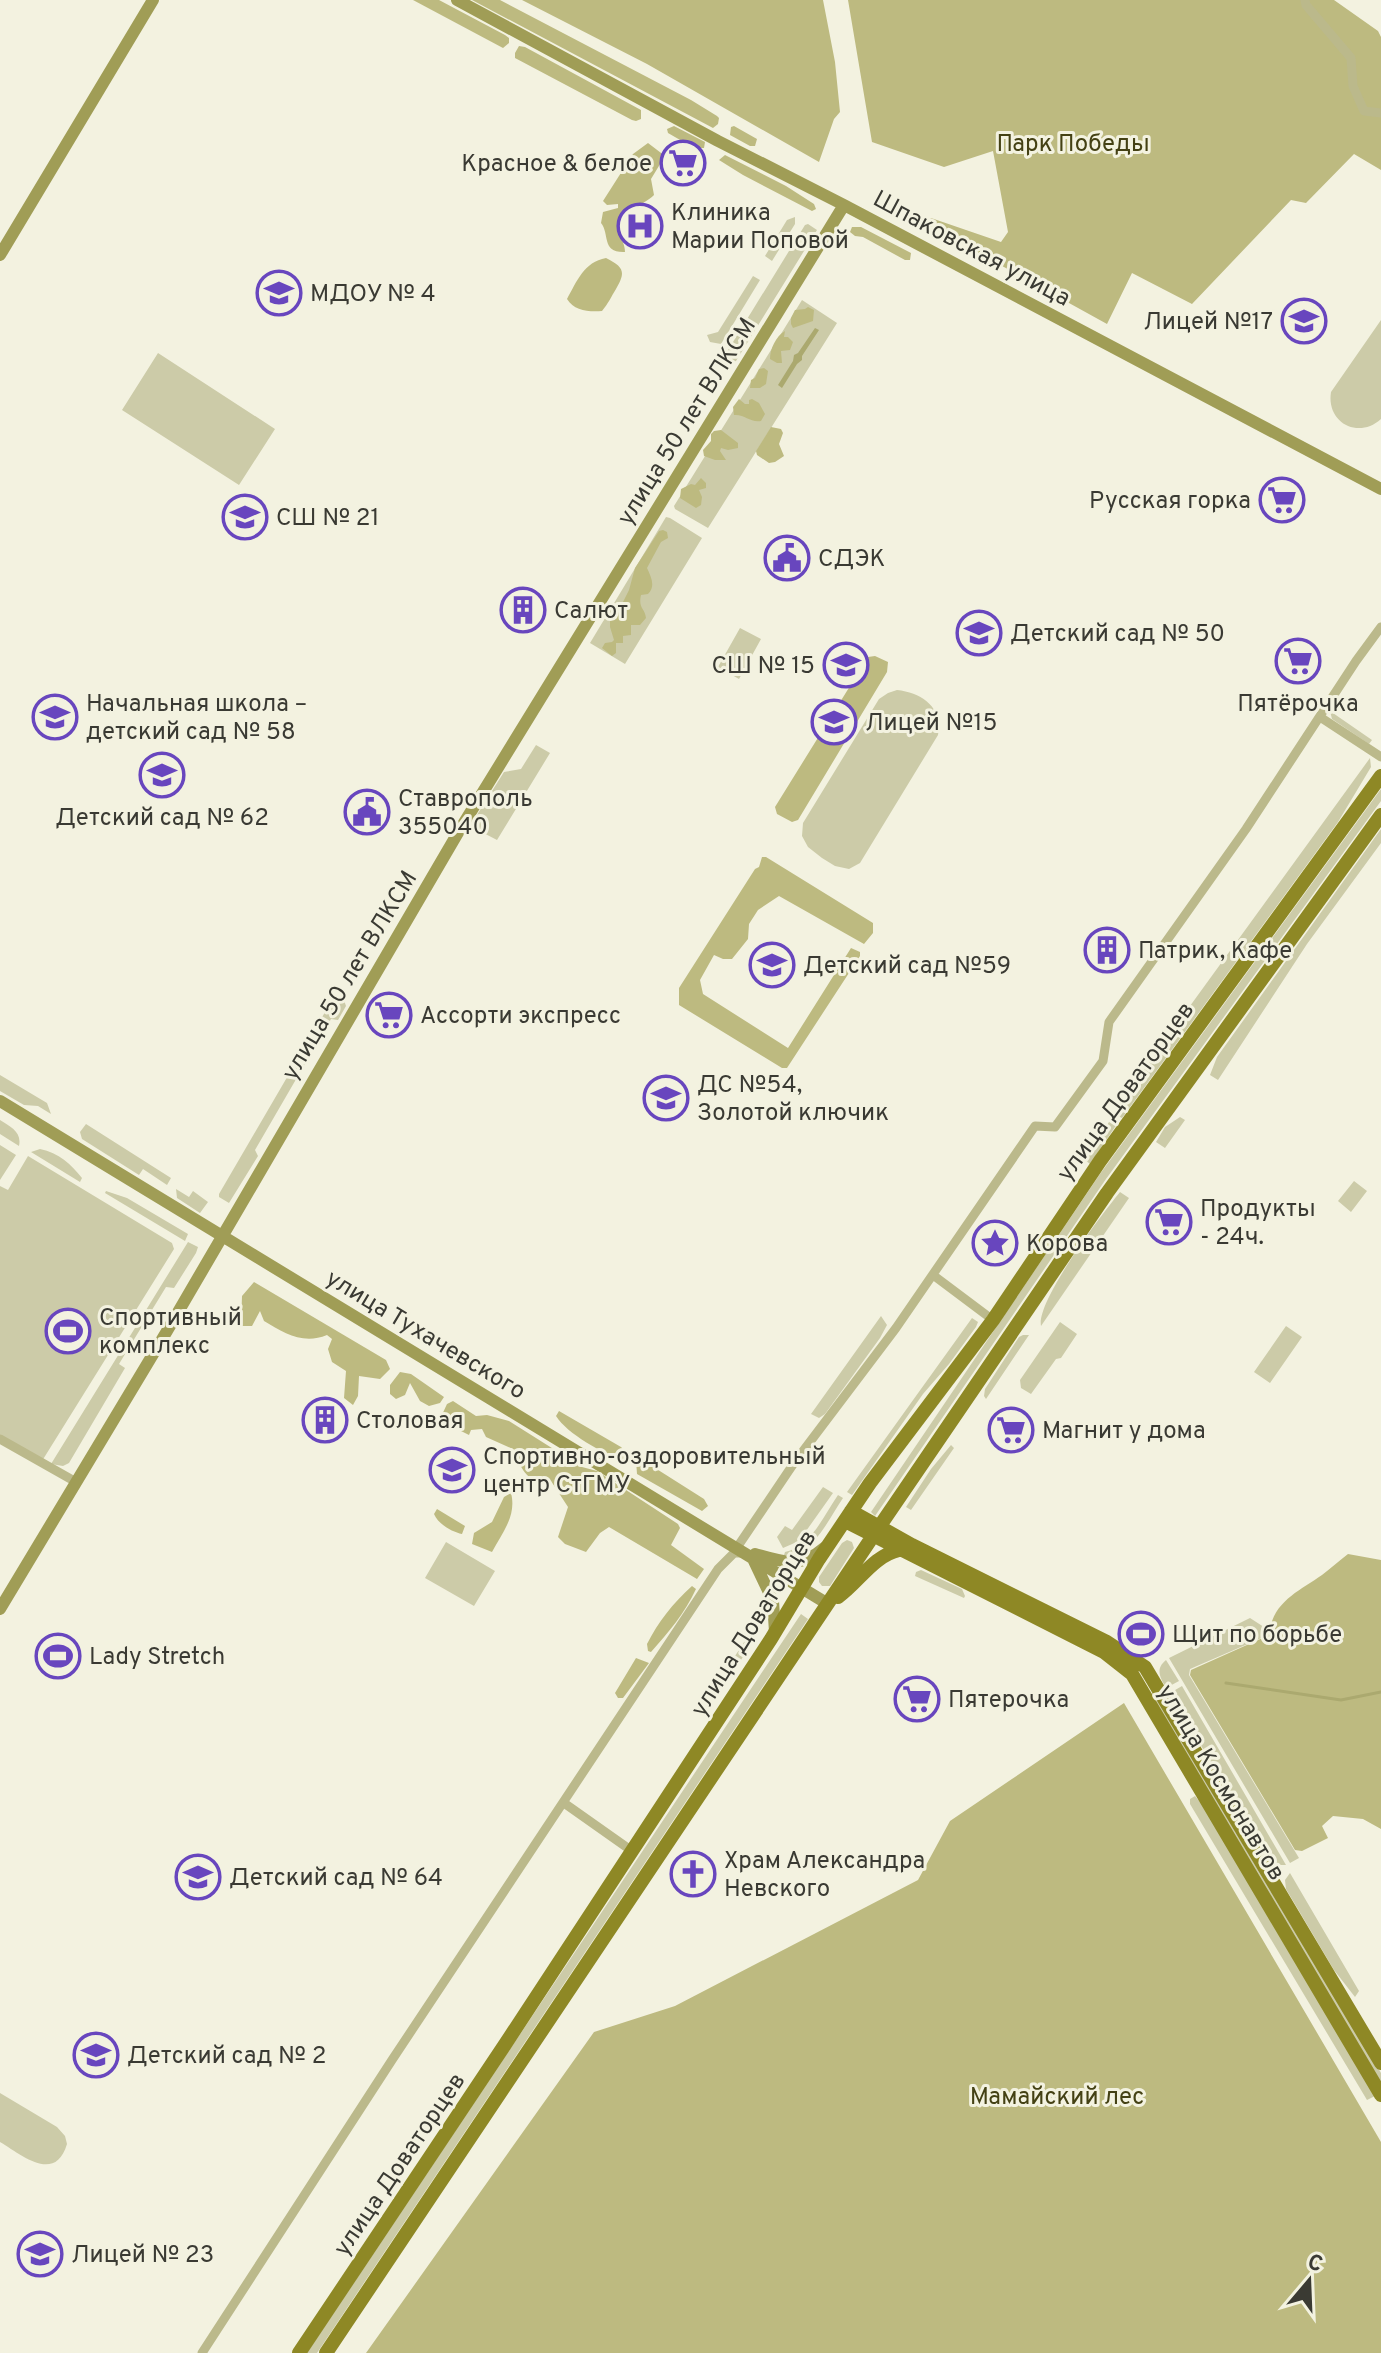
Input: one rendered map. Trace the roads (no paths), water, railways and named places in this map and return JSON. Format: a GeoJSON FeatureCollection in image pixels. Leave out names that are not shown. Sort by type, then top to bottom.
{"type":"FeatureCollection","features":[{"type":"Feature","properties":{"kind":"main road","name":"улица Доваторцев"},"geometry":{"type":"LineString","coordinates":[[299,2353],[632,1851],[775,1632],[829,1543],[993,1320],[1100,1161],[1381,776]]}},
{"type":"Feature","properties":{"kind":"main road","name":"улица Доваторцев"},"geometry":{"type":"LineString","coordinates":[[326,2353],[828,1604],[871,1531],[893,1506],[1112,1184],[1381,815]]}},
{"type":"Feature","properties":{"kind":"main road"},"geometry":{"type":"LineString","coordinates":[[893,1506],[894,1524],[902,1546]]}},
{"type":"Feature","properties":{"kind":"main road"},"geometry":{"type":"LineString","coordinates":[[848,1516],[902,1546]]}},
{"type":"Feature","properties":{"kind":"main road"},"geometry":{"type":"LineString","coordinates":[[828,1604],[845,1592],[878,1559],[902,1546]]}},
{"type":"Feature","properties":{"kind":"main road","name":"улица Космонавтов"},"geometry":{"type":"LineString","coordinates":[[902,1546],[1107,1642],[1145,1667],[1381,2063]]}},
{"type":"Feature","properties":{"kind":"main road","name":"улица Космонавтов"},"geometry":{"type":"LineString","coordinates":[[902,1546],[1104,1652],[1132,1674],[1381,2095]]}},
{"type":"Feature","properties":{"kind":"street"},"geometry":{"type":"LineString","coordinates":[[0,255],[153,0]]}},
{"type":"Feature","properties":{"kind":"street","name":"Шпаковская улица"},"geometry":{"type":"LineString","coordinates":[[457,0],[718,141],[1381,489]]}},
{"type":"Feature","properties":{"kind":"street"},"geometry":{"type":"LineString","coordinates":[[1305,0],[1351,58],[1353,86],[1364,111],[1381,113]]}},
{"type":"Feature","properties":{"kind":"street","name":"улица 50 лет ВЛКСМ"},"geometry":{"type":"LineString","coordinates":[[0,1609],[459,831],[844,205]]}},
{"type":"Feature","properties":{"kind":"street"},"geometry":{"type":"LineString","coordinates":[[744,1554],[794,1463],[896,1328],[1035,1126],[1055,1127],[1103,1061],[1109,1022],[1246,829],[1381,627]]}},
{"type":"Feature","properties":{"kind":"street"},"geometry":{"type":"LineString","coordinates":[[1320,717],[1381,757]]}},
{"type":"Feature","properties":{"kind":"street","name":"улица Тухачевского"},"geometry":{"type":"LineString","coordinates":[[0,1101],[828,1604]]}},
{"type":"Feature","properties":{"kind":"street"},"geometry":{"type":"LineString","coordinates":[[933,1275],[993,1320]]}},
{"type":"Feature","properties":{"kind":"street"},"geometry":{"type":"LineString","coordinates":[[0,1439],[76,1482]]}},
{"type":"Feature","properties":{"kind":"street"},"geometry":{"type":"LineString","coordinates":[[202,2353],[383,2073],[718,1569],[734,1553],[790,1563],[807,1559],[829,1543]]}},
{"type":"Feature","properties":{"kind":"street"},"geometry":{"type":"LineString","coordinates":[[744,1554],[773,1601],[775,1632]]}},
{"type":"Feature","properties":{"kind":"street"},"geometry":{"type":"LineString","coordinates":[[564,1803],[632,1851]]}},
{"type":"Feature","properties":{"kind":"waterway"},"geometry":{"type":"LineString","coordinates":[[1226,1683],[1341,1700],[1381,1692]]}},
{"type":"Feature","properties":{"kind":"place","name":"Красное & белое"},"geometry":{"type":"Point","coordinates":[683,163]}},
{"type":"Feature","properties":{"kind":"place","name":"Клиника Марии Поповой"},"geometry":{"type":"Point","coordinates":[640,226]}},
{"type":"Feature","properties":{"kind":"place","name":"МДОУ № 4"},"geometry":{"type":"Point","coordinates":[279,293]}},
{"type":"Feature","properties":{"kind":"place","name":"Лицей №17"},"geometry":{"type":"Point","coordinates":[1304,321]}},
{"type":"Feature","properties":{"kind":"place","name":"Русская горка"},"geometry":{"type":"Point","coordinates":[1282,500]}},
{"type":"Feature","properties":{"kind":"place","name":"СШ № 21"},"geometry":{"type":"Point","coordinates":[245,517]}},
{"type":"Feature","properties":{"kind":"place","name":"СДЭК"},"geometry":{"type":"Point","coordinates":[787,558]}},
{"type":"Feature","properties":{"kind":"place","name":"Салют"},"geometry":{"type":"Point","coordinates":[523,610]}},
{"type":"Feature","properties":{"kind":"place","name":"Детский сад № 50"},"geometry":{"type":"Point","coordinates":[979,633]}},
{"type":"Feature","properties":{"kind":"place","name":"Пятёрочка"},"geometry":{"type":"Point","coordinates":[1298,661]}},
{"type":"Feature","properties":{"kind":"place","name":"СШ № 15"},"geometry":{"type":"Point","coordinates":[846,665]}},
{"type":"Feature","properties":{"kind":"place","name":"Начальная школа – детский сад № 58"},"geometry":{"type":"Point","coordinates":[55,717]}},
{"type":"Feature","properties":{"kind":"place","name":"Лицей №15"},"geometry":{"type":"Point","coordinates":[834,722]}},
{"type":"Feature","properties":{"kind":"place","name":"Детский сад № 62"},"geometry":{"type":"Point","coordinates":[162,775]}},
{"type":"Feature","properties":{"kind":"place","name":"Ставрополь 355040"},"geometry":{"type":"Point","coordinates":[367,812]}},
{"type":"Feature","properties":{"kind":"place","name":"Патрик, Кафе"},"geometry":{"type":"Point","coordinates":[1107,950]}},
{"type":"Feature","properties":{"kind":"place","name":"Детский сад №59"},"geometry":{"type":"Point","coordinates":[772,965]}},
{"type":"Feature","properties":{"kind":"place","name":"Ассорти экспресс"},"geometry":{"type":"Point","coordinates":[389,1015]}},
{"type":"Feature","properties":{"kind":"place","name":"ДС №54, Золотой ключик"},"geometry":{"type":"Point","coordinates":[666,1098]}},
{"type":"Feature","properties":{"kind":"place","name":"Продукты - 24ч."},"geometry":{"type":"Point","coordinates":[1169,1222]}},
{"type":"Feature","properties":{"kind":"place","name":"Корова"},"geometry":{"type":"Point","coordinates":[995,1243]}},
{"type":"Feature","properties":{"kind":"place","name":"Спортивный комплекс"},"geometry":{"type":"Point","coordinates":[68,1331]}},
{"type":"Feature","properties":{"kind":"place","name":"Столовая"},"geometry":{"type":"Point","coordinates":[325,1420]}},
{"type":"Feature","properties":{"kind":"place","name":"Магнит у дома"},"geometry":{"type":"Point","coordinates":[1011,1430]}},
{"type":"Feature","properties":{"kind":"place","name":"Спортивно-оздоровительный центр СтГМУ"},"geometry":{"type":"Point","coordinates":[452,1470]}},
{"type":"Feature","properties":{"kind":"place","name":"Щит по борьбе"},"geometry":{"type":"Point","coordinates":[1141,1634]}},
{"type":"Feature","properties":{"kind":"place","name":"Lady Stretch"},"geometry":{"type":"Point","coordinates":[58,1656]}},
{"type":"Feature","properties":{"kind":"place","name":"Пятерочка"},"geometry":{"type":"Point","coordinates":[917,1699]}},
{"type":"Feature","properties":{"kind":"place","name":"Храм Александра Невского"},"geometry":{"type":"Point","coordinates":[693,1874]}},
{"type":"Feature","properties":{"kind":"place","name":"Детский сад № 64"},"geometry":{"type":"Point","coordinates":[198,1877]}},
{"type":"Feature","properties":{"kind":"place","name":"Детский сад № 2"},"geometry":{"type":"Point","coordinates":[96,2055]}},
{"type":"Feature","properties":{"kind":"place","name":"Лицей № 23"},"geometry":{"type":"Point","coordinates":[40,2254]}},
{"type":"Feature","properties":{"kind":"park label","name":"Парк Победы"},"geometry":{"type":"Point","coordinates":[1073,143]}},
{"type":"Feature","properties":{"kind":"park label","name":"Мамайский лес"},"geometry":{"type":"Point","coordinates":[1057,2096]}}]}
